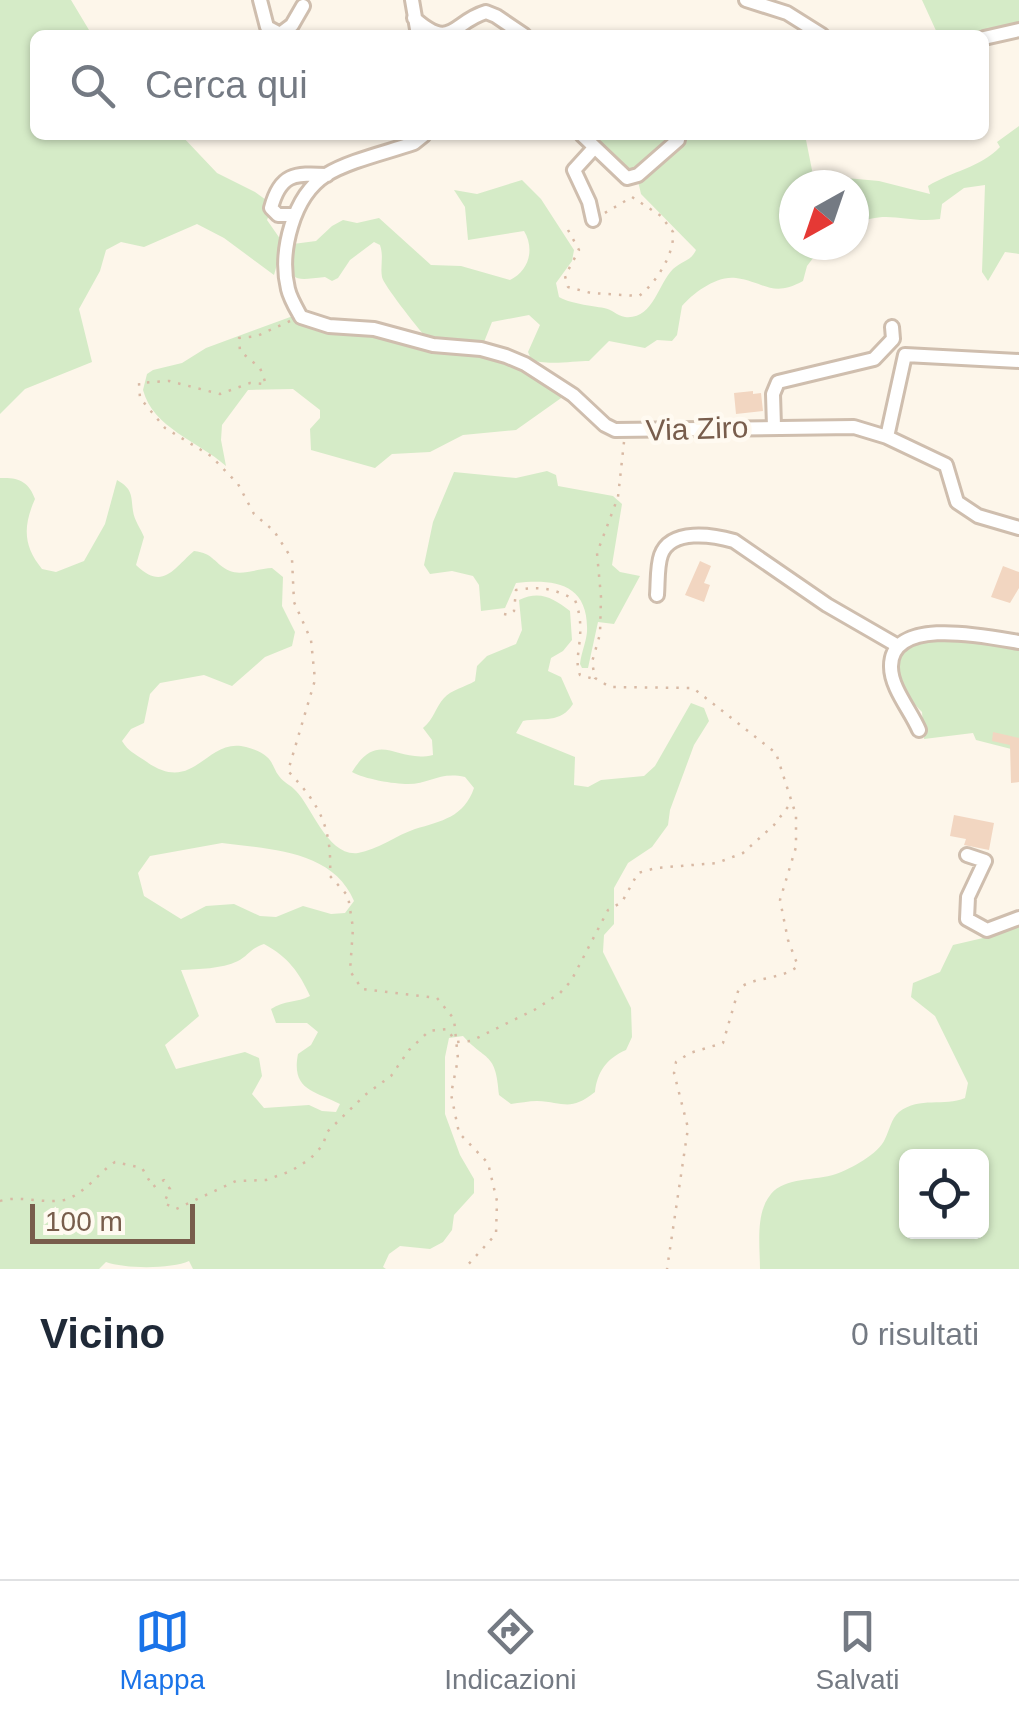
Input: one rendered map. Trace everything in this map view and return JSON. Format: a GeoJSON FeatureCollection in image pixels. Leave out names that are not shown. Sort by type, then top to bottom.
{"type":"FeatureCollection","features":[{"type":"Feature","properties":{"kind":"street"},"geometry":{"type":"LineString","coordinates":[[260,0],[267,27],[273,30]]}},
{"type":"Feature","properties":{"kind":"street"},"geometry":{"type":"LineString","coordinates":[[412,0],[414,18],[422,30]]}},
{"type":"Feature","properties":{"kind":"street"},"geometry":{"type":"LineString","coordinates":[[746,0],[787,14],[814,30]]}},
{"type":"Feature","properties":{"kind":"street"},"geometry":{"type":"LineString","coordinates":[[285,30],[302,6]]}},
{"type":"Feature","properties":{"kind":"street"},"geometry":{"type":"LineString","coordinates":[[457,30],[486,12],[496,16],[506,30]]}},
{"type":"Feature","properties":{"kind":"street"},"geometry":{"type":"LineString","coordinates":[[989,37],[1019,30]]}},
{"type":"Feature","properties":{"kind":"street"},"geometry":{"type":"LineString","coordinates":[[295,215],[278,215],[271,208],[276,190],[286,180],[303,174],[327,175],[418,140]]}},
{"type":"Feature","properties":{"kind":"street"},"geometry":{"type":"LineString","coordinates":[[587,140],[618,172],[632,178],[678,140]]}},
{"type":"Feature","properties":{"kind":"street"},"geometry":{"type":"LineString","coordinates":[[593,220],[574,170],[594,148]]}},
{"type":"Feature","properties":{"kind":"street"},"geometry":{"type":"LineString","coordinates":[[301,317],[286,278],[295,215],[306,196],[327,175]]}},
{"type":"Feature","properties":{"kind":"street","name":"Via Ziro"},"geometry":{"type":"LineString","coordinates":[[301,317],[330,326],[374,330],[433,345],[481,349],[506,356],[574,395],[605,425],[625,431],[854,427],[887,437],[946,465],[957,502],[969,512],[1019,528]]}},
{"type":"Feature","properties":{"kind":"street"},"geometry":{"type":"LineString","coordinates":[[774,427],[773,394],[778,382],[874,359],[893,339],[892,327]]}},
{"type":"Feature","properties":{"kind":"street"},"geometry":{"type":"LineString","coordinates":[[887,437],[905,355],[1019,361]]}},
{"type":"Feature","properties":{"kind":"street"},"geometry":{"type":"LineString","coordinates":[[657,595],[660,556],[666,548],[689,536],[722,538],[734,541],[827,605],[898,646]]}},
{"type":"Feature","properties":{"kind":"street"},"geometry":{"type":"LineString","coordinates":[[919,730],[892,676],[890,666],[898,646],[912,636],[936,634],[1019,642]]}},
{"type":"Feature","properties":{"kind":"street"},"geometry":{"type":"LineString","coordinates":[[967,855],[984,861],[968,897],[967,919],[987,930],[1019,918]]}},
{"type":"Feature","properties":{"kind":"path"},"geometry":{"type":"LineString","coordinates":[[568,230],[578,250],[565,276],[568,286],[631,296],[644,293],[670,253],[674,240],[668,223],[632,197],[593,220]]}},
{"type":"Feature","properties":{"kind":"path"},"geometry":{"type":"LineString","coordinates":[[301,317],[257,336],[239,338],[240,351],[260,368],[266,384],[250,383],[220,394],[169,381],[139,382],[140,398],[165,428],[211,456],[238,484],[254,514],[274,531],[292,560],[294,602],[311,640],[315,680],[288,771],[322,811],[331,849],[330,876],[348,896],[353,928],[350,971],[362,990],[437,998],[454,1019],[458,1059],[452,1094],[458,1133],[488,1162],[496,1201],[496,1234],[464,1269]]}},
{"type":"Feature","properties":{"kind":"path"},"geometry":{"type":"LineString","coordinates":[[595,678],[592,662],[601,616],[597,553],[618,497],[625,431]]}},
{"type":"Feature","properties":{"kind":"path"},"geometry":{"type":"LineString","coordinates":[[504,614],[510,616],[514,611],[516,590],[535,586],[558,590],[575,600],[583,626],[576,666],[580,676],[595,678],[610,687],[693,688],[776,753],[796,816],[796,847],[780,900],[798,966],[788,974],[749,981],[738,988],[723,1043],[690,1053],[676,1062],[674,1074],[688,1128],[667,1269]]}},
{"type":"Feature","properties":{"kind":"path"},"geometry":{"type":"LineString","coordinates":[[456,1042],[471,1041],[560,993],[571,982],[608,910],[622,902],[638,873],[716,863],[743,853],[792,802]]}},
{"type":"Feature","properties":{"kind":"path"},"geometry":{"type":"LineString","coordinates":[[0,1202],[66,1200],[87,1188],[97,1174],[114,1162],[142,1168],[153,1187],[164,1180],[170,1189],[164,1203],[176,1209],[236,1181],[278,1176],[310,1159],[324,1145],[327,1132],[391,1076],[409,1050],[429,1031],[447,1029],[456,1042]]}},
{"type":"Feature","properties":{"kind":"green space"},"geometry":{"type":"Polygon","coordinates":[[[0,0],[71,0],[89,30],[30,30],[30,140],[186,140],[217,173],[273,205],[267,220],[283,243],[274,275],[224,238],[197,224],[144,247],[121,242],[106,250],[100,271],[79,309],[92,362],[25,389],[0,414],[0,0]]]}},
{"type":"Feature","properties":{"kind":"green space"},"geometry":{"type":"Polygon","coordinates":[[[922,0],[1019,0],[1019,26],[989,33],[989,30],[936,30],[922,0]]]}},
{"type":"Feature","properties":{"kind":"green space"},"geometry":{"type":"Polygon","coordinates":[[[1019,126],[1019,254],[1005,252],[988,281],[982,272],[985,185],[964,188],[942,204],[940,219],[869,219],[869,180],[930,194],[928,186],[984,160],[1000,147],[997,142],[1019,126]]]}},
{"type":"Feature","properties":{"kind":"green space"},"geometry":{"type":"Polygon","coordinates":[[[593,140],[806,140],[812,170],[779,170],[779,260],[812,260],[803,281],[776,289],[736,278],[713,282],[682,306],[677,335],[672,341],[657,340],[645,348],[609,341],[589,361],[536,361],[528,352],[540,325],[529,315],[492,322],[484,342],[461,343],[424,335],[384,281],[380,245],[374,242],[350,260],[332,281],[325,277],[298,278],[292,272],[293,244],[316,241],[343,220],[357,223],[379,218],[431,265],[461,266],[510,280],[522,271],[528,259],[524,231],[468,240],[465,207],[454,190],[477,194],[522,180],[541,199],[574,250],[572,261],[556,283],[559,297],[634,316],[649,307],[668,275],[696,250],[641,194],[638,181],[593,140]]]}},
{"type":"Feature","properties":{"kind":"green space"},"geometry":{"type":"Polygon","coordinates":[[[293,316],[318,329],[375,336],[425,350],[508,363],[564,396],[516,430],[463,435],[430,452],[392,454],[375,468],[311,450],[310,429],[320,418],[320,410],[293,389],[248,390],[222,425],[226,466],[166,424],[148,403],[143,390],[147,374],[153,370],[182,363],[206,348],[293,316]]]}},
{"type":"Feature","properties":{"kind":"green space"},"geometry":{"type":"Polygon","coordinates":[[[547,471],[556,475],[558,486],[613,496],[622,504],[612,565],[620,572],[640,576],[614,624],[598,622],[588,668],[580,664],[586,616],[582,603],[566,588],[543,582],[516,583],[505,608],[481,611],[479,585],[473,576],[452,571],[430,574],[424,565],[433,522],[454,472],[516,478],[547,471]]]}},
{"type":"Feature","properties":{"kind":"green space"},"geometry":{"type":"Polygon","coordinates":[[[0,478],[22,482],[33,493],[27,536],[42,569],[56,572],[84,561],[105,524],[117,480],[130,493],[144,537],[136,565],[145,573],[161,577],[194,551],[206,554],[230,571],[272,568],[283,577],[282,606],[295,632],[292,646],[265,657],[232,686],[204,675],[160,683],[150,694],[144,723],[131,729],[122,741],[129,750],[161,770],[176,772],[188,770],[232,746],[260,752],[302,798],[329,839],[347,852],[380,846],[443,820],[458,812],[470,798],[474,788],[465,777],[402,784],[352,772],[362,759],[380,750],[420,757],[433,755],[432,740],[423,728],[447,695],[475,681],[477,666],[487,656],[516,644],[522,630],[519,600],[546,597],[570,611],[572,640],[551,658],[548,671],[561,677],[573,704],[563,715],[523,721],[516,733],[575,757],[574,785],[588,787],[601,780],[644,776],[655,766],[691,703],[704,708],[709,721],[694,745],[668,825],[652,847],[628,863],[614,888],[614,924],[604,935],[603,952],[631,1008],[632,1037],[626,1050],[604,1066],[595,1092],[573,1104],[511,1104],[499,1095],[495,1071],[488,1059],[463,1036],[449,1038],[445,1114],[460,1155],[474,1179],[474,1193],[454,1215],[452,1230],[443,1242],[430,1249],[400,1246],[389,1254],[383,1267],[386,1269],[193,1269],[189,1261],[160,1267],[106,1262],[99,1269],[0,1269],[0,478]],[[222,843],[150,856],[138,873],[144,896],[181,919],[206,906],[234,904],[260,916],[276,917],[303,906],[331,914],[345,913],[354,901],[331,871],[315,862],[278,851],[222,843]],[[264,944],[231,964],[181,970],[199,1016],[165,1045],[176,1069],[245,1052],[259,1058],[262,1076],[252,1094],[264,1108],[309,1105],[336,1112],[340,1104],[307,1088],[298,1075],[298,1054],[311,1045],[318,1032],[307,1023],[276,1023],[271,1009],[310,996],[292,966],[264,944]]]}},
{"type":"Feature","properties":{"kind":"green space"},"geometry":{"type":"Polygon","coordinates":[[[962,637],[1019,644],[1019,751],[976,740],[973,733],[924,739],[922,712],[902,688],[896,657],[914,640],[962,637]]]}},
{"type":"Feature","properties":{"kind":"green space"},"geometry":{"type":"Polygon","coordinates":[[[1019,925],[1019,1269],[760,1269],[760,1220],[771,1194],[792,1182],[836,1174],[864,1160],[882,1145],[894,1118],[907,1107],[965,1098],[968,1083],[935,1016],[911,997],[913,983],[940,972],[953,945],[1019,925]]]}},
{"type":"Feature","properties":{"kind":"building"},"geometry":{"type":"Polygon","coordinates":[[[734,393],[761,393],[763,411],[736,414],[734,393]]]}},
{"type":"Feature","properties":{"kind":"building"},"geometry":{"type":"Polygon","coordinates":[[[700,561],[711,566],[704,583],[710,585],[704,602],[685,595],[700,561]]]}},
{"type":"Feature","properties":{"kind":"building"},"geometry":{"type":"Polygon","coordinates":[[[1003,566],[1019,572],[1019,588],[1010,603],[991,597],[1003,566]]]}},
{"type":"Feature","properties":{"kind":"building"},"geometry":{"type":"Polygon","coordinates":[[[993,732],[1019,738],[1019,782],[1011,783],[1010,745],[992,741],[993,732]]]}},
{"type":"Feature","properties":{"kind":"building"},"geometry":{"type":"Polygon","coordinates":[[[954,815],[994,823],[989,850],[964,845],[966,839],[950,836],[954,815]]]}}]}
